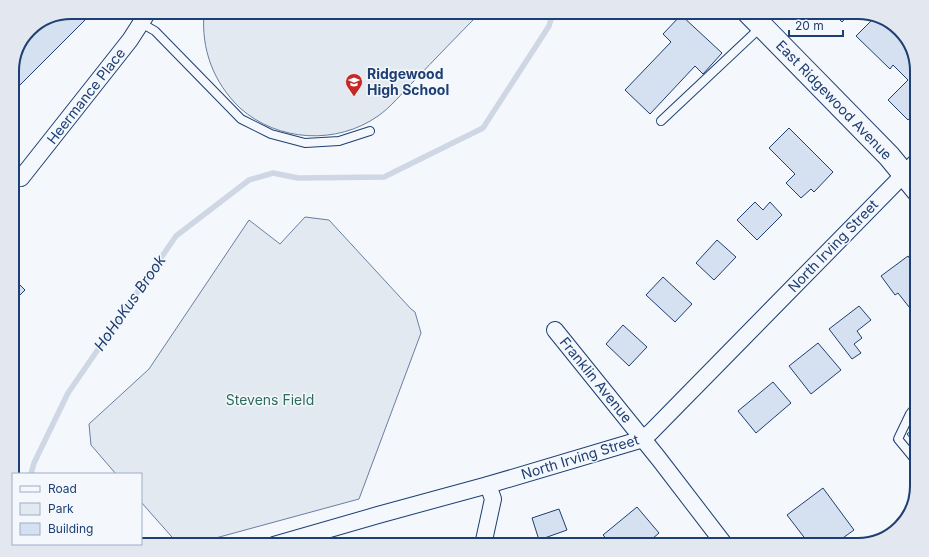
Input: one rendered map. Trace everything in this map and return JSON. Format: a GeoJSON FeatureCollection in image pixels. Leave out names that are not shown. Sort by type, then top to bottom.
{"type":"FeatureCollection","features":[{"type":"Feature","properties":{"kind":"main road","name":"East Ridgewood Avenue"},"geometry":{"type":"LineString","coordinates":[[755,19],[889,156],[910,173]]}},
{"type":"Feature","properties":{"kind":"street","name":"Heermance Place"},"geometry":{"type":"LineString","coordinates":[[19,174],[130,40],[143,19]]}},
{"type":"Feature","properties":{"kind":"street","name":"North Irving Street"},"geometry":{"type":"LineString","coordinates":[[297,538],[378,514],[488,485],[643,439],[910,178]]}},
{"type":"Feature","properties":{"kind":"street","name":"Franklin Avenue"},"geometry":{"type":"LineString","coordinates":[[555,330],[643,439],[716,538]]}},
{"type":"Feature","properties":{"kind":"street"},"geometry":{"type":"LineString","coordinates":[[485,538],[493,499],[488,485]]}},
{"type":"Feature","properties":{"kind":"lane"},"geometry":{"type":"LineString","coordinates":[[146,19],[241,119],[271,134],[305,143],[339,141],[370,131]]}},
{"type":"Feature","properties":{"kind":"lane"},"geometry":{"type":"LineString","coordinates":[[661,122],[755,19]]}},
{"type":"Feature","properties":{"kind":"lane"},"geometry":{"type":"LineString","coordinates":[[910,414],[898,439],[910,454]]}},
{"type":"Feature","properties":{"kind":"green space"},"geometry":{"type":"Polygon","coordinates":[[[204,19],[474,19],[392,104],[378,116],[362,125],[344,132],[308,136],[272,128],[255,119],[240,108],[216,76],[207,52],[204,19]]]}},
{"type":"Feature","properties":{"kind":"green space","name":"Stevens Field"},"geometry":{"type":"Polygon","coordinates":[[[305,217],[329,220],[415,312],[421,333],[359,499],[216,538],[173,538],[142,503],[142,473],[115,473],[91,445],[89,424],[149,369],[249,220],[280,244],[305,217]]]}},
{"type":"Feature","properties":{"kind":"building"},"geometry":{"type":"Polygon","coordinates":[[[86,19],[19,86],[19,68],[24,48],[37,32],[51,23],[61,20],[86,19]]]}},
{"type":"Feature","properties":{"kind":"building"},"geometry":{"type":"Polygon","coordinates":[[[677,19],[685,19],[722,53],[703,74],[695,66],[650,114],[625,90],[671,42],[663,34],[677,19]]]}},
{"type":"Feature","properties":{"kind":"building"},"geometry":{"type":"Polygon","coordinates":[[[871,21],[884,26],[895,34],[905,48],[910,68],[910,118],[908,120],[888,100],[908,80],[893,65],[890,69],[856,36],[871,21]]]}},
{"type":"Feature","properties":{"kind":"building"},"geometry":{"type":"Polygon","coordinates":[[[789,128],[833,172],[814,192],[811,189],[801,198],[786,183],[795,174],[769,148],[789,128]]]}},
{"type":"Feature","properties":{"kind":"building"},"geometry":{"type":"Polygon","coordinates":[[[755,202],[763,210],[770,202],[782,215],[757,240],[737,220],[755,202]]]}},
{"type":"Feature","properties":{"kind":"building"},"geometry":{"type":"Polygon","coordinates":[[[717,240],[736,257],[714,280],[696,263],[717,240]]]}},
{"type":"Feature","properties":{"kind":"building"},"geometry":{"type":"Polygon","coordinates":[[[908,256],[910,259],[910,307],[898,293],[895,295],[881,276],[908,256]]]}},
{"type":"Feature","properties":{"kind":"building"},"geometry":{"type":"Polygon","coordinates":[[[663,277],[692,304],[675,322],[646,295],[663,277]]]}},
{"type":"Feature","properties":{"kind":"building"},"geometry":{"type":"Polygon","coordinates":[[[19,284],[25,290],[19,296],[19,284]]]}},
{"type":"Feature","properties":{"kind":"building"},"geometry":{"type":"Polygon","coordinates":[[[859,306],[871,320],[857,331],[862,338],[854,344],[861,353],[852,359],[829,329],[859,306]]]}},
{"type":"Feature","properties":{"kind":"building"},"geometry":{"type":"Polygon","coordinates":[[[623,325],[647,347],[629,366],[606,344],[623,325]]]}},
{"type":"Feature","properties":{"kind":"building"},"geometry":{"type":"Polygon","coordinates":[[[818,343],[841,370],[811,394],[789,366],[818,343]]]}},
{"type":"Feature","properties":{"kind":"building"},"geometry":{"type":"Polygon","coordinates":[[[773,382],[791,403],[756,433],[738,411],[773,382]]]}},
{"type":"Feature","properties":{"kind":"building"},"geometry":{"type":"Polygon","coordinates":[[[823,488],[854,530],[843,538],[805,538],[787,515],[823,488]]]}},
{"type":"Feature","properties":{"kind":"building"},"geometry":{"type":"Polygon","coordinates":[[[637,507],[659,533],[653,538],[606,538],[603,535],[637,507]]]}},
{"type":"Feature","properties":{"kind":"building"},"geometry":{"type":"Polygon","coordinates":[[[559,509],[567,530],[545,538],[538,538],[532,518],[559,509]]]}},
{"type":"Feature","properties":{"kind":"waterway","name":"HoHoKus Brook"},"geometry":{"type":"LineString","coordinates":[[31,473],[34,463],[68,393],[176,236],[249,180],[273,173],[298,178],[384,177],[483,128],[549,26],[551,19]]}},
{"type":"Feature","properties":{"kind":"place","name":"Ridgewood High School"},"geometry":{"type":"Point","coordinates":[354,97]}}]}
